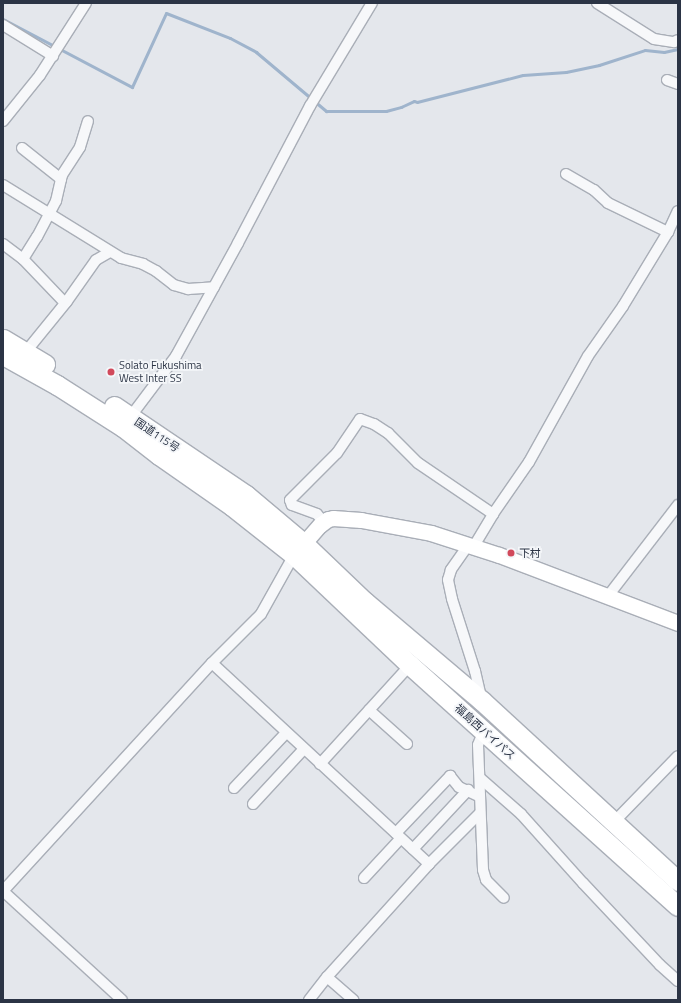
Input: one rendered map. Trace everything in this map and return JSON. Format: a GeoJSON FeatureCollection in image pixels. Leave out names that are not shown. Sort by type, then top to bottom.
{"type":"FeatureCollection","features":[{"type":"Feature","properties":{"kind":"highway","name":"国道115号"},"geometry":{"type":"LineString","coordinates":[[3,339],[16,357],[126,422],[232,506],[298,549]]}},
{"type":"Feature","properties":{"kind":"highway","name":"福島西バイパス"},"geometry":{"type":"LineString","coordinates":[[298,549],[410,665],[678,906]]}},
{"type":"Feature","properties":{"kind":"highway","name":"福島西バイパス"},"geometry":{"type":"LineString","coordinates":[[298,549],[366,602],[482,701],[613,823],[678,881]]}},
{"type":"Feature","properties":{"kind":"street"},"geometry":{"type":"LineString","coordinates":[[3,121],[40,75],[86,3]]}},
{"type":"Feature","properties":{"kind":"street"},"geometry":{"type":"LineString","coordinates":[[126,422],[176,356],[310,106],[372,3]]}},
{"type":"Feature","properties":{"kind":"street"},"geometry":{"type":"LineString","coordinates":[[597,3],[654,39],[674,42],[678,40]]}},
{"type":"Feature","properties":{"kind":"street"},"geometry":{"type":"LineString","coordinates":[[3,25],[52,56]]}},
{"type":"Feature","properties":{"kind":"street"},"geometry":{"type":"LineString","coordinates":[[668,80],[678,84]]}},
{"type":"Feature","properties":{"kind":"street"},"geometry":{"type":"LineString","coordinates":[[23,258],[56,201],[61,179],[80,147],[88,121]]}},
{"type":"Feature","properties":{"kind":"street"},"geometry":{"type":"LineString","coordinates":[[22,148],[61,179]]}},
{"type":"Feature","properties":{"kind":"street"},"geometry":{"type":"LineString","coordinates":[[566,174],[594,190],[608,202],[668,232]]}},
{"type":"Feature","properties":{"kind":"street"},"geometry":{"type":"LineString","coordinates":[[3,186],[110,252],[121,258],[150,268],[180,288],[188,289],[214,287]]}},
{"type":"Feature","properties":{"kind":"street"},"geometry":{"type":"LineString","coordinates":[[482,701],[475,671],[452,599],[448,580],[451,570],[471,545],[530,462],[588,356],[623,306],[668,232],[678,211]]}},
{"type":"Feature","properties":{"kind":"street"},"geometry":{"type":"LineString","coordinates":[[3,244],[23,258],[65,303]]}},
{"type":"Feature","properties":{"kind":"street"},"geometry":{"type":"LineString","coordinates":[[16,357],[65,303],[96,260],[110,252]]}},
{"type":"Feature","properties":{"kind":"street"},"geometry":{"type":"LineString","coordinates":[[323,521],[317,514],[292,506],[290,500],[337,453],[360,419],[374,424],[388,433],[418,463],[493,514]]}},
{"type":"Feature","properties":{"kind":"street"},"geometry":{"type":"LineString","coordinates":[[608,596],[678,505]]}},
{"type":"Feature","properties":{"kind":"street"},"geometry":{"type":"LineString","coordinates":[[122,1000],[3,891],[212,663],[261,614],[298,549],[323,521],[333,518],[361,520],[431,533],[471,545],[678,623]]}},
{"type":"Feature","properties":{"kind":"street"},"geometry":{"type":"LineString","coordinates":[[212,663],[429,864]]}},
{"type":"Feature","properties":{"kind":"street"},"geometry":{"type":"LineString","coordinates":[[320,764],[410,665]]}},
{"type":"Feature","properties":{"kind":"street"},"geometry":{"type":"LineString","coordinates":[[369,710],[407,744]]}},
{"type":"Feature","properties":{"kind":"street"},"geometry":{"type":"LineString","coordinates":[[484,730],[478,745],[483,870],[486,880],[504,898]]}},
{"type":"Feature","properties":{"kind":"street"},"geometry":{"type":"LineString","coordinates":[[234,788],[286,733]]}},
{"type":"Feature","properties":{"kind":"street"},"geometry":{"type":"LineString","coordinates":[[252,804],[304,748]]}},
{"type":"Feature","properties":{"kind":"street"},"geometry":{"type":"LineString","coordinates":[[613,823],[678,756]]}},
{"type":"Feature","properties":{"kind":"street"},"geometry":{"type":"LineString","coordinates":[[364,878],[450,776],[459,787],[480,797]]}},
{"type":"Feature","properties":{"kind":"street"},"geometry":{"type":"LineString","coordinates":[[480,778],[521,814],[582,883],[660,965],[678,981]]}},
{"type":"Feature","properties":{"kind":"street"},"geometry":{"type":"LineString","coordinates":[[413,849],[468,790]]}},
{"type":"Feature","properties":{"kind":"street"},"geometry":{"type":"LineString","coordinates":[[309,1000],[327,977],[429,864],[480,813]]}},
{"type":"Feature","properties":{"kind":"street"},"geometry":{"type":"LineString","coordinates":[[327,977],[353,1000]]}},
{"type":"Feature","properties":{"kind":"waterway"},"geometry":{"type":"LineString","coordinates":[[3,19],[132,87],[166,13],[230,38],[256,52],[326,111],[386,111],[401,107],[414,101],[417,102],[523,75],[566,72],[599,65],[645,50],[664,52],[678,49]]}},
{"type":"Feature","properties":{"kind":"place","name":"Solato Fukushima West Inter SS"},"geometry":{"type":"Point","coordinates":[111,372]}},
{"type":"Feature","properties":{"kind":"place","name":"下村"},"geometry":{"type":"Point","coordinates":[511,553]}}]}
